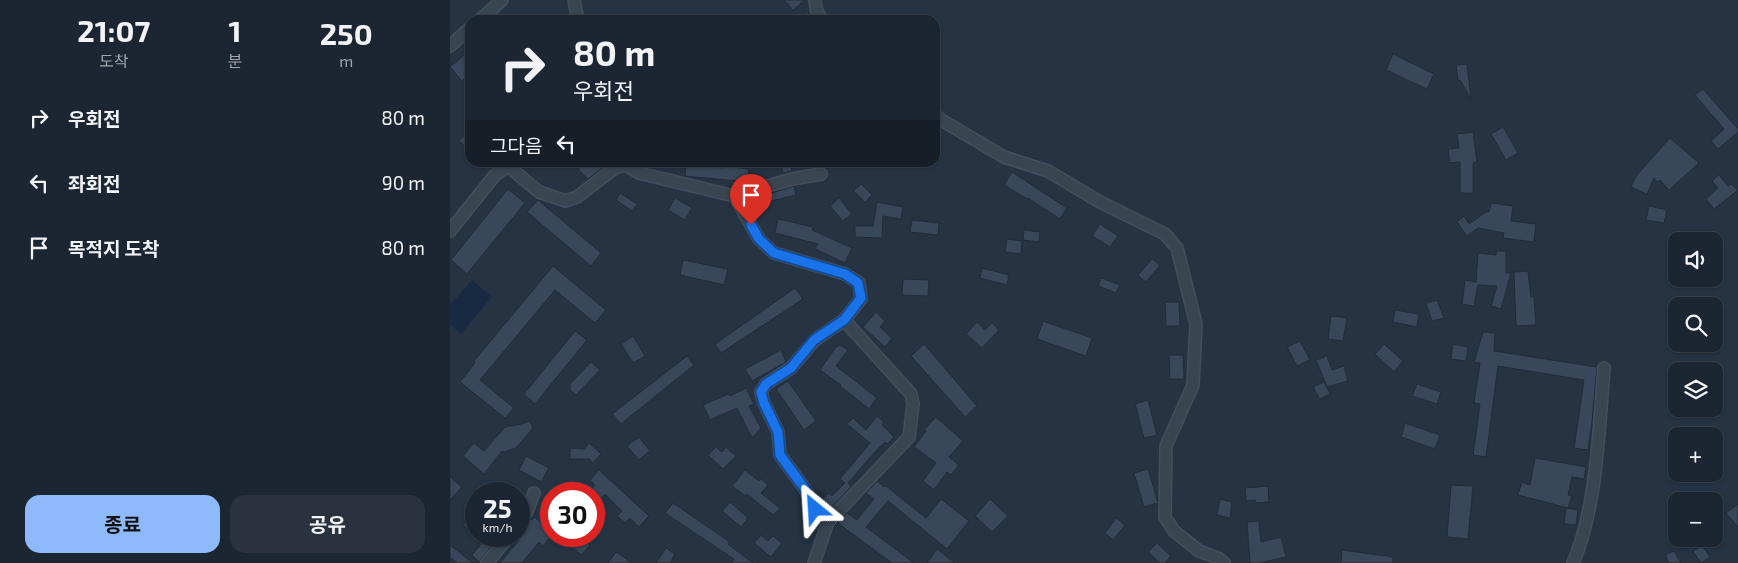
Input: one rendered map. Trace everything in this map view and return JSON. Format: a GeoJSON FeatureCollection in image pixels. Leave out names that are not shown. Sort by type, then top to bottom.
{"type":"FeatureCollection","features":[{"type":"Feature","properties":{"kind":"street"},"geometry":{"type":"LineString","coordinates":[[486,15],[502,0]]}},
{"type":"Feature","properties":{"kind":"street"},"geometry":{"type":"LineString","coordinates":[[574,0],[577,15]]}},
{"type":"Feature","properties":{"kind":"street"},"geometry":{"type":"LineString","coordinates":[[816,0],[816,9],[819,15]]}},
{"type":"Feature","properties":{"kind":"street"},"geometry":{"type":"LineString","coordinates":[[450,46],[465,32]]}},
{"type":"Feature","properties":{"kind":"street"},"geometry":{"type":"LineString","coordinates":[[940,119],[1004,157],[1048,171],[1100,202],[1165,234],[1177,248],[1196,324],[1193,385],[1166,446],[1166,517],[1174,530],[1199,551],[1218,558],[1224,563]]}},
{"type":"Feature","properties":{"kind":"street"},"geometry":{"type":"LineString","coordinates":[[450,231],[495,175],[507,167]]}},
{"type":"Feature","properties":{"kind":"street"},"geometry":{"type":"LineString","coordinates":[[514,167],[539,192],[566,201],[577,197],[618,167]]}},
{"type":"Feature","properties":{"kind":"street"},"geometry":{"type":"LineString","coordinates":[[628,167],[639,173],[734,196],[792,179],[821,174]]}},
{"type":"Feature","properties":{"kind":"street"},"geometry":{"type":"LineString","coordinates":[[734,196],[759,239],[774,253],[845,274],[858,283],[861,298],[844,320],[814,340],[791,368],[766,384],[761,392],[764,403],[778,432],[780,455],[805,489],[815,509],[828,522]]}},
{"type":"Feature","properties":{"kind":"street"},"geometry":{"type":"LineString","coordinates":[[814,563],[828,522],[909,437],[914,404],[911,394],[844,320]]}},
{"type":"Feature","properties":{"kind":"street"},"geometry":{"type":"LineString","coordinates":[[1573,563],[1589,512],[1596,462],[1604,368]]}},
{"type":"Feature","properties":{"kind":"street"},"geometry":{"type":"LineString","coordinates":[[530,504],[534,493]]}},
{"type":"Feature","properties":{"kind":"street"},"geometry":{"type":"LineString","coordinates":[[487,563],[500,547]]}},
{"type":"Feature","properties":{"kind":"water"},"geometry":{"type":"Polygon","coordinates":[[[472,280],[492,297],[461,334],[450,324],[450,305],[472,280]]]}},
{"type":"Feature","properties":{"kind":"building"},"geometry":{"type":"Polygon","coordinates":[[[784,0],[805,0],[793,10],[784,0]]]}},
{"type":"Feature","properties":{"kind":"building"},"geometry":{"type":"Polygon","coordinates":[[[465,54],[465,78],[462,81],[450,67],[465,54]]]}},
{"type":"Feature","properties":{"kind":"building"},"geometry":{"type":"Polygon","coordinates":[[[1393,54],[1434,74],[1427,89],[1386,70],[1393,54]]]}},
{"type":"Feature","properties":{"kind":"building"},"geometry":{"type":"Polygon","coordinates":[[[1467,64],[1471,99],[1460,80],[1458,81],[1456,65],[1467,64]]]}},
{"type":"Feature","properties":{"kind":"building"},"geometry":{"type":"Polygon","coordinates":[[[1703,89],[1738,129],[1738,132],[1718,149],[1711,141],[1724,129],[1695,95],[1703,89]]]}},
{"type":"Feature","properties":{"kind":"building"},"geometry":{"type":"Polygon","coordinates":[[[1503,127],[1518,153],[1506,160],[1491,134],[1503,127]]]}},
{"type":"Feature","properties":{"kind":"building"},"geometry":{"type":"Polygon","coordinates":[[[1473,132],[1477,162],[1473,163],[1473,193],[1460,193],[1460,162],[1450,163],[1448,149],[1459,148],[1457,134],[1473,132]]]}},
{"type":"Feature","properties":{"kind":"building"},"geometry":{"type":"Polygon","coordinates":[[[465,134],[465,146],[459,141],[465,134]]]}},
{"type":"Feature","properties":{"kind":"building"},"geometry":{"type":"Polygon","coordinates":[[[1670,138],[1699,163],[1669,190],[1660,180],[1658,182],[1654,178],[1647,194],[1631,187],[1636,176],[1670,138]]]}},
{"type":"Feature","properties":{"kind":"building"},"geometry":{"type":"Polygon","coordinates":[[[580,167],[604,167],[588,179],[578,169],[580,167]]]}},
{"type":"Feature","properties":{"kind":"building"},"geometry":{"type":"Polygon","coordinates":[[[686,167],[749,169],[748,182],[685,176],[686,167]]]}},
{"type":"Feature","properties":{"kind":"building"},"geometry":{"type":"Polygon","coordinates":[[[782,167],[791,167],[792,171],[783,173],[782,167]]]}},
{"type":"Feature","properties":{"kind":"building"},"geometry":{"type":"Polygon","coordinates":[[[1012,172],[1067,208],[1060,219],[1004,185],[1012,172]]]}},
{"type":"Feature","properties":{"kind":"building"},"geometry":{"type":"Polygon","coordinates":[[[1719,175],[1728,186],[1731,184],[1738,190],[1714,209],[1706,199],[1718,188],[1712,181],[1719,175]]]}},
{"type":"Feature","properties":{"kind":"building"},"geometry":{"type":"Polygon","coordinates":[[[861,184],[872,195],[865,202],[854,191],[861,184]]]}},
{"type":"Feature","properties":{"kind":"building"},"geometry":{"type":"Polygon","coordinates":[[[794,186],[796,195],[771,201],[769,194],[794,186]]]}},
{"type":"Feature","properties":{"kind":"building"},"geometry":{"type":"Polygon","coordinates":[[[508,189],[525,203],[467,274],[451,260],[508,189]]]}},
{"type":"Feature","properties":{"kind":"building"},"geometry":{"type":"Polygon","coordinates":[[[620,193],[637,204],[632,211],[616,200],[620,193]]]}},
{"type":"Feature","properties":{"kind":"building"},"geometry":{"type":"Polygon","coordinates":[[[675,198],[692,208],[685,220],[668,210],[675,198]]]}},
{"type":"Feature","properties":{"kind":"building"},"geometry":{"type":"Polygon","coordinates":[[[839,198],[852,214],[843,221],[830,206],[839,198]]]}},
{"type":"Feature","properties":{"kind":"building"},"geometry":{"type":"Polygon","coordinates":[[[538,200],[601,253],[591,266],[527,212],[538,200]]]}},
{"type":"Feature","properties":{"kind":"building"},"geometry":{"type":"Polygon","coordinates":[[[877,202],[903,207],[901,219],[883,216],[882,238],[855,237],[855,226],[873,226],[877,202]]]}},
{"type":"Feature","properties":{"kind":"building"},"geometry":{"type":"Polygon","coordinates":[[[1491,203],[1513,206],[1511,221],[1536,224],[1534,242],[1503,238],[1504,233],[1478,228],[1467,236],[1457,222],[1464,216],[1469,224],[1486,212],[1489,212],[1491,203]]]}},
{"type":"Feature","properties":{"kind":"building"},"geometry":{"type":"Polygon","coordinates":[[[1649,206],[1667,210],[1664,223],[1646,220],[1649,206]]]}},
{"type":"Feature","properties":{"kind":"building"},"geometry":{"type":"Polygon","coordinates":[[[778,219],[813,227],[812,230],[852,248],[845,263],[815,249],[818,244],[775,233],[778,219]]]}},
{"type":"Feature","properties":{"kind":"building"},"geometry":{"type":"Polygon","coordinates":[[[912,220],[939,223],[938,235],[910,232],[912,220]]]}},
{"type":"Feature","properties":{"kind":"building"},"geometry":{"type":"Polygon","coordinates":[[[1100,224],[1118,236],[1110,247],[1092,236],[1100,224]]]}},
{"type":"Feature","properties":{"kind":"building"},"geometry":{"type":"Polygon","coordinates":[[[1024,230],[1040,232],[1039,242],[1023,240],[1024,230]]]}},
{"type":"Feature","properties":{"kind":"building"},"geometry":{"type":"Polygon","coordinates":[[[1007,239],[1022,241],[1021,254],[1005,252],[1007,239]]]}},
{"type":"Feature","properties":{"kind":"building"},"geometry":{"type":"Polygon","coordinates":[[[1496,251],[1506,251],[1506,273],[1511,273],[1501,309],[1491,306],[1497,286],[1478,285],[1474,306],[1462,304],[1465,280],[1476,282],[1478,253],[1496,255],[1496,251]]]}},
{"type":"Feature","properties":{"kind":"building"},"geometry":{"type":"Polygon","coordinates":[[[1152,259],[1160,265],[1146,282],[1138,275],[1152,259]]]}},
{"type":"Feature","properties":{"kind":"building"},"geometry":{"type":"Polygon","coordinates":[[[683,260],[728,269],[724,285],[680,275],[683,260]]]}},
{"type":"Feature","properties":{"kind":"building"},"geometry":{"type":"Polygon","coordinates":[[[553,266],[606,310],[595,323],[555,290],[480,380],[514,408],[505,418],[460,382],[475,363],[474,361],[553,266]]]}},
{"type":"Feature","properties":{"kind":"building"},"geometry":{"type":"Polygon","coordinates":[[[982,268],[1009,275],[1007,285],[980,278],[982,268]]]}},
{"type":"Feature","properties":{"kind":"building"},"geometry":{"type":"Polygon","coordinates":[[[1528,271],[1531,297],[1534,297],[1536,325],[1516,326],[1514,272],[1528,271]]]}},
{"type":"Feature","properties":{"kind":"building"},"geometry":{"type":"Polygon","coordinates":[[[1101,278],[1120,285],[1116,293],[1098,286],[1101,278]]]}},
{"type":"Feature","properties":{"kind":"building"},"geometry":{"type":"Polygon","coordinates":[[[903,279],[929,280],[928,296],[902,295],[903,279]]]}},
{"type":"Feature","properties":{"kind":"building"},"geometry":{"type":"Polygon","coordinates":[[[795,288],[803,299],[721,353],[715,344],[795,288]]]}},
{"type":"Feature","properties":{"kind":"building"},"geometry":{"type":"Polygon","coordinates":[[[1437,300],[1444,318],[1432,321],[1426,303],[1437,300]]]}},
{"type":"Feature","properties":{"kind":"building"},"geometry":{"type":"Polygon","coordinates":[[[1165,302],[1179,302],[1180,326],[1166,326],[1165,302]]]}},
{"type":"Feature","properties":{"kind":"building"},"geometry":{"type":"Polygon","coordinates":[[[1395,310],[1419,314],[1417,327],[1393,322],[1395,310]]]}},
{"type":"Feature","properties":{"kind":"building"},"geometry":{"type":"Polygon","coordinates":[[[876,312],[885,321],[880,327],[892,338],[885,347],[863,327],[876,312]]]}},
{"type":"Feature","properties":{"kind":"building"},"geometry":{"type":"Polygon","coordinates":[[[1331,316],[1347,318],[1343,341],[1328,339],[1331,316]]]}},
{"type":"Feature","properties":{"kind":"building"},"geometry":{"type":"Polygon","coordinates":[[[1043,321],[1092,338],[1086,356],[1037,339],[1043,321]]]}},
{"type":"Feature","properties":{"kind":"building"},"geometry":{"type":"Polygon","coordinates":[[[977,322],[985,330],[992,323],[999,330],[982,348],[966,334],[977,322]]]}},
{"type":"Feature","properties":{"kind":"building"},"geometry":{"type":"Polygon","coordinates":[[[575,331],[587,340],[535,404],[524,394],[575,331]]]}},
{"type":"Feature","properties":{"kind":"building"},"geometry":{"type":"Polygon","coordinates":[[[1483,332],[1495,333],[1494,351],[1597,367],[1588,450],[1574,448],[1584,380],[1498,366],[1486,457],[1473,455],[1480,404],[1474,403],[1480,363],[1474,362],[1483,332]]]}},
{"type":"Feature","properties":{"kind":"building"},"geometry":{"type":"Polygon","coordinates":[[[633,336],[645,356],[633,363],[621,344],[633,336]]]}},
{"type":"Feature","properties":{"kind":"building"},"geometry":{"type":"Polygon","coordinates":[[[1300,341],[1310,360],[1297,366],[1287,347],[1300,341]]]}},
{"type":"Feature","properties":{"kind":"building"},"geometry":{"type":"Polygon","coordinates":[[[924,344],[977,406],[965,417],[911,356],[924,344]]]}},
{"type":"Feature","properties":{"kind":"building"},"geometry":{"type":"Polygon","coordinates":[[[1384,344],[1403,361],[1394,372],[1375,354],[1384,344]]]}},
{"type":"Feature","properties":{"kind":"building"},"geometry":{"type":"Polygon","coordinates":[[[1453,344],[1468,347],[1466,361],[1451,359],[1453,344]]]}},
{"type":"Feature","properties":{"kind":"building"},"geometry":{"type":"Polygon","coordinates":[[[840,345],[848,350],[836,366],[877,398],[869,409],[820,370],[836,347],[840,345]]]}},
{"type":"Feature","properties":{"kind":"building"},"geometry":{"type":"Polygon","coordinates":[[[781,350],[786,362],[752,381],[745,369],[781,350]]]}},
{"type":"Feature","properties":{"kind":"building"},"geometry":{"type":"Polygon","coordinates":[[[1169,355],[1183,355],[1184,379],[1170,379],[1169,355]]]}},
{"type":"Feature","properties":{"kind":"building"},"geometry":{"type":"Polygon","coordinates":[[[687,356],[694,365],[621,424],[612,414],[687,356]]]}},
{"type":"Feature","properties":{"kind":"building"},"geometry":{"type":"Polygon","coordinates":[[[1327,356],[1332,370],[1344,366],[1348,381],[1327,387],[1316,360],[1327,356]]]}},
{"type":"Feature","properties":{"kind":"building"},"geometry":{"type":"Polygon","coordinates":[[[591,362],[600,370],[576,395],[570,390],[570,384],[591,362]]]}},
{"type":"Feature","properties":{"kind":"building"},"geometry":{"type":"Polygon","coordinates":[[[788,381],[816,421],[804,430],[776,389],[788,381]]]}},
{"type":"Feature","properties":{"kind":"building"},"geometry":{"type":"Polygon","coordinates":[[[1324,382],[1330,394],[1320,399],[1313,387],[1324,382]]]}},
{"type":"Feature","properties":{"kind":"building"},"geometry":{"type":"Polygon","coordinates":[[[1417,384],[1441,392],[1437,404],[1412,396],[1417,384]]]}},
{"type":"Feature","properties":{"kind":"building"},"geometry":{"type":"Polygon","coordinates":[[[746,388],[754,404],[749,406],[761,428],[752,438],[737,408],[710,420],[703,405],[728,394],[730,396],[746,388]]]}},
{"type":"Feature","properties":{"kind":"building"},"geometry":{"type":"Polygon","coordinates":[[[1148,400],[1157,435],[1144,438],[1135,404],[1148,400]]]}},
{"type":"Feature","properties":{"kind":"building"},"geometry":{"type":"Polygon","coordinates":[[[877,416],[884,422],[882,425],[894,437],[887,444],[885,442],[874,453],[848,483],[851,487],[831,508],[822,500],[828,493],[832,496],[845,483],[840,479],[870,443],[847,424],[853,418],[866,430],[877,416]]]}},
{"type":"Feature","properties":{"kind":"building"},"geometry":{"type":"Polygon","coordinates":[[[936,417],[963,441],[949,457],[959,465],[951,475],[947,472],[934,490],[923,481],[936,463],[914,447],[926,431],[924,430],[936,417]]]}},
{"type":"Feature","properties":{"kind":"building"},"geometry":{"type":"Polygon","coordinates":[[[530,421],[533,428],[516,448],[502,451],[484,474],[463,456],[474,443],[484,451],[505,427],[530,421]]]}},
{"type":"Feature","properties":{"kind":"building"},"geometry":{"type":"Polygon","coordinates":[[[1405,423],[1440,435],[1435,449],[1401,437],[1405,423]]]}},
{"type":"Feature","properties":{"kind":"building"},"geometry":{"type":"Polygon","coordinates":[[[639,437],[650,451],[639,460],[627,446],[639,437]]]}},
{"type":"Feature","properties":{"kind":"building"},"geometry":{"type":"Polygon","coordinates":[[[589,443],[601,454],[593,463],[589,459],[570,459],[570,448],[584,449],[589,443]]]}},
{"type":"Feature","properties":{"kind":"building"},"geometry":{"type":"Polygon","coordinates":[[[716,447],[722,452],[726,447],[736,456],[723,469],[708,455],[716,447]]]}},
{"type":"Feature","properties":{"kind":"building"},"geometry":{"type":"Polygon","coordinates":[[[526,456],[549,468],[541,482],[519,470],[526,456]]]}},
{"type":"Feature","properties":{"kind":"building"},"geometry":{"type":"Polygon","coordinates":[[[1535,458],[1586,467],[1584,479],[1572,477],[1568,495],[1572,496],[1568,508],[1518,495],[1522,482],[1530,485],[1535,458]]]}},
{"type":"Feature","properties":{"kind":"building"},"geometry":{"type":"Polygon","coordinates":[[[1148,469],[1158,503],[1144,507],[1134,473],[1148,469]]]}},
{"type":"Feature","properties":{"kind":"building"},"geometry":{"type":"Polygon","coordinates":[[[599,470],[649,516],[639,527],[630,518],[625,523],[617,516],[622,511],[605,494],[605,482],[592,482],[590,480],[599,470]]]}},
{"type":"Feature","properties":{"kind":"building"},"geometry":{"type":"Polygon","coordinates":[[[745,470],[759,481],[761,479],[768,485],[761,493],[780,508],[773,515],[747,494],[745,496],[732,486],[745,470]]]}},
{"type":"Feature","properties":{"kind":"building"},"geometry":{"type":"Polygon","coordinates":[[[450,477],[462,487],[450,500],[450,477]]]}},
{"type":"Feature","properties":{"kind":"building"},"geometry":{"type":"Polygon","coordinates":[[[877,481],[926,518],[941,499],[969,521],[947,549],[888,501],[866,527],[914,563],[892,563],[838,523],[847,513],[857,520],[874,499],[866,493],[877,481]]]}},
{"type":"Feature","properties":{"kind":"building"},"geometry":{"type":"Polygon","coordinates":[[[1451,485],[1473,486],[1468,539],[1447,537],[1451,485]]]}},
{"type":"Feature","properties":{"kind":"building"},"geometry":{"type":"Polygon","coordinates":[[[1268,486],[1269,502],[1256,503],[1255,500],[1246,501],[1245,488],[1268,486]]]}},
{"type":"Feature","properties":{"kind":"building"},"geometry":{"type":"Polygon","coordinates":[[[990,499],[1008,516],[992,532],[975,516],[990,499]]]}},
{"type":"Feature","properties":{"kind":"building"},"geometry":{"type":"Polygon","coordinates":[[[1220,499],[1232,502],[1230,518],[1217,515],[1220,499]]]}},
{"type":"Feature","properties":{"kind":"building"},"geometry":{"type":"Polygon","coordinates":[[[730,502],[748,518],[741,527],[722,511],[730,502]]]}},
{"type":"Feature","properties":{"kind":"building"},"geometry":{"type":"Polygon","coordinates":[[[673,503],[730,542],[728,544],[753,563],[732,563],[734,559],[665,513],[673,503]]]}},
{"type":"Feature","properties":{"kind":"building"},"geometry":{"type":"Polygon","coordinates":[[[1738,504],[1738,527],[1726,513],[1738,504]]]}},
{"type":"Feature","properties":{"kind":"building"},"geometry":{"type":"Polygon","coordinates":[[[1566,508],[1578,510],[1576,525],[1564,524],[1566,508]]]}},
{"type":"Feature","properties":{"kind":"building"},"geometry":{"type":"Polygon","coordinates":[[[534,517],[540,522],[540,543],[522,563],[500,563],[513,547],[530,547],[530,520],[534,517]]]}},
{"type":"Feature","properties":{"kind":"building"},"geometry":{"type":"Polygon","coordinates":[[[1116,518],[1125,525],[1113,540],[1105,533],[1116,518]]]}},
{"type":"Feature","properties":{"kind":"building"},"geometry":{"type":"Polygon","coordinates":[[[1259,521],[1261,542],[1281,537],[1286,557],[1250,563],[1247,522],[1259,521]]]}},
{"type":"Feature","properties":{"kind":"building"},"geometry":{"type":"Polygon","coordinates":[[[761,535],[768,541],[773,536],[782,543],[771,557],[754,543],[761,535]]]}},
{"type":"Feature","properties":{"kind":"building"},"geometry":{"type":"Polygon","coordinates":[[[1157,543],[1171,556],[1165,563],[1160,563],[1148,552],[1157,543]]]}},
{"type":"Feature","properties":{"kind":"building"},"geometry":{"type":"Polygon","coordinates":[[[450,545],[473,563],[457,563],[450,557],[450,545]]]}},
{"type":"Feature","properties":{"kind":"building"},"geometry":{"type":"Polygon","coordinates":[[[479,547],[491,547],[479,562],[472,555],[479,547]]]}},
{"type":"Feature","properties":{"kind":"building"},"geometry":{"type":"Polygon","coordinates":[[[572,547],[588,547],[581,555],[572,547]]]}},
{"type":"Feature","properties":{"kind":"building"},"geometry":{"type":"Polygon","coordinates":[[[1703,547],[1710,557],[1701,563],[1693,551],[1703,547]]]}},
{"type":"Feature","properties":{"kind":"building"},"geometry":{"type":"Polygon","coordinates":[[[666,548],[675,554],[670,563],[656,563],[666,548]]]}},
{"type":"Feature","properties":{"kind":"building"},"geometry":{"type":"Polygon","coordinates":[[[937,549],[955,563],[927,563],[937,549]]]}},
{"type":"Feature","properties":{"kind":"building"},"geometry":{"type":"Polygon","coordinates":[[[1342,550],[1393,557],[1393,563],[1341,563],[1342,550]]]}},
{"type":"Feature","properties":{"kind":"building"},"geometry":{"type":"Polygon","coordinates":[[[1674,551],[1681,563],[1669,563],[1665,555],[1674,551]]]}},
{"type":"Feature","properties":{"kind":"building"},"geometry":{"type":"Polygon","coordinates":[[[616,552],[632,563],[608,563],[616,552]]]}},
{"type":"Feature","properties":{"kind":"route"},"geometry":{"type":"LineString","coordinates":[[751,225],[759,239],[774,253],[845,274],[858,283],[861,298],[844,320],[814,340],[791,368],[766,384],[761,392],[764,403],[778,432],[780,455],[805,489],[815,509]]}}]}
